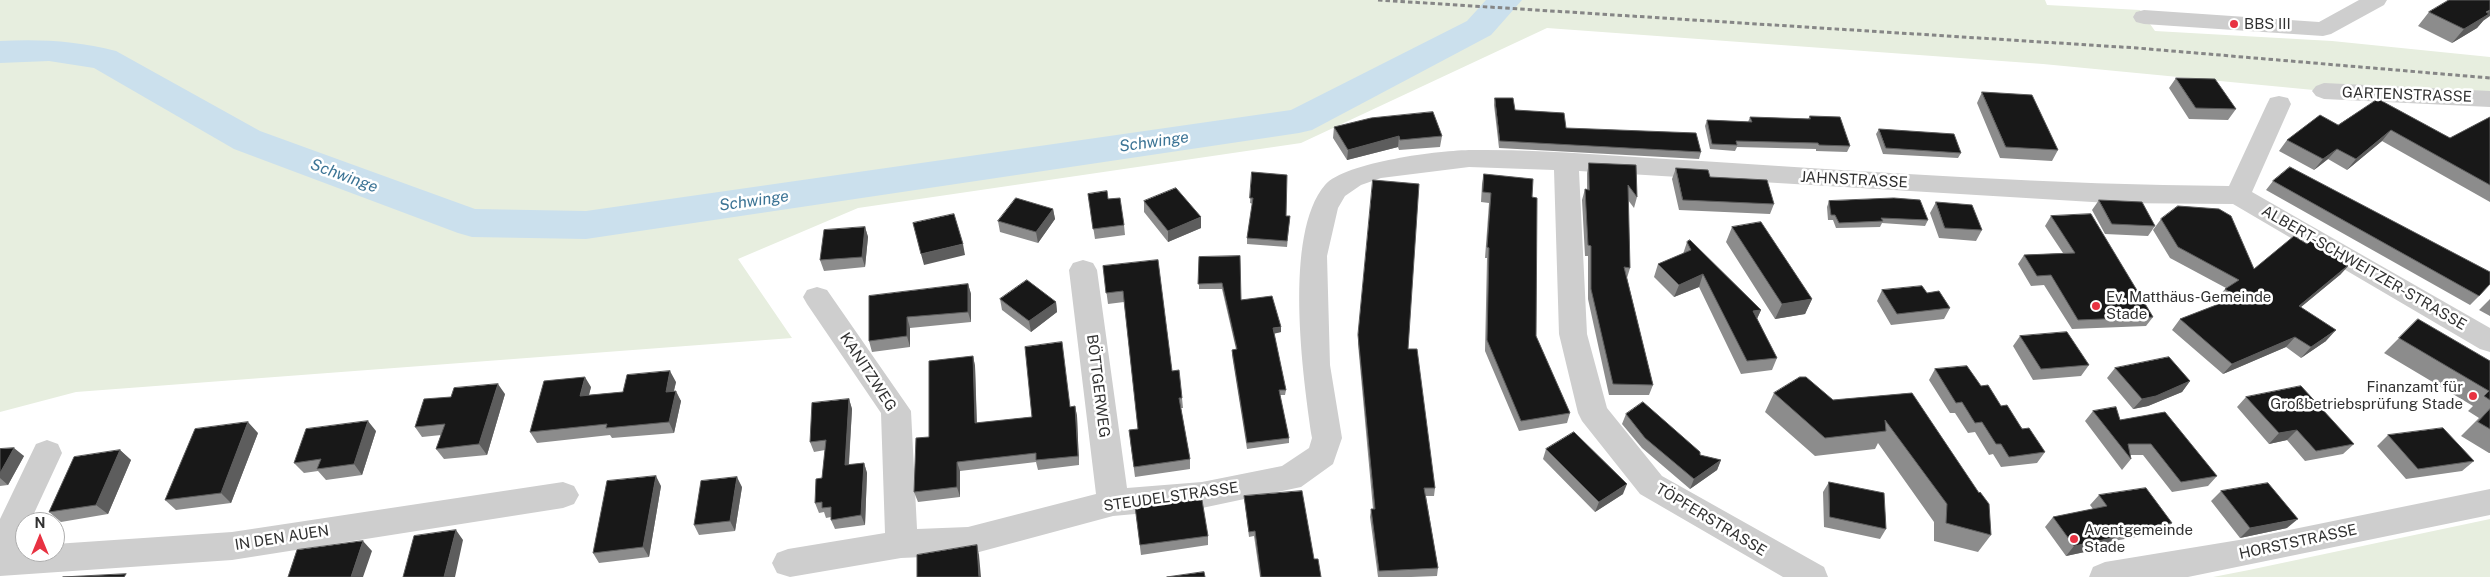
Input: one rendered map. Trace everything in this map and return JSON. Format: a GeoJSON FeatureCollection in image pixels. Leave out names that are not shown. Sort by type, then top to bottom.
{"type":"FeatureCollection","features":[{"type":"Feature","properties":{"kind":"street"},"geometry":{"type":"LineString","coordinates":[[2144,17],[2323,29],[2376,0]]}},
{"type":"Feature","properties":{"kind":"street","name":"GARTENSTRASSE"},"geometry":{"type":"LineString","coordinates":[[2324,91],[2490,98]]}},
{"type":"Feature","properties":{"kind":"street"},"geometry":{"type":"LineString","coordinates":[[2238,195],[2278,104]]}},
{"type":"Feature","properties":{"kind":"street","name":"JAHNSTRASSE"},"geometry":{"type":"LineString","coordinates":[[1469,158],[1566,161],[1594,165],[2109,194],[2238,195]]}},
{"type":"Feature","properties":{"kind":"street","name":"STEUDELSTRASSE"},"geometry":{"type":"LineString","coordinates":[[788,563],[901,544],[968,541],[1113,503],[1202,495],[1290,478],[1322,455],[1327,438],[1316,365],[1314,256],[1325,208],[1335,190],[1352,179],[1383,169],[1469,158]]}},
{"type":"Feature","properties":{"kind":"street","name":"TÖPFERSTRASSE"},"geometry":{"type":"LineString","coordinates":[[1566,161],[1573,334],[1593,413],[1651,485],[1812,577]]}},
{"type":"Feature","properties":{"kind":"street","name":"ALBERT-SCHWEITZER-STRASSE"},"geometry":{"type":"LineString","coordinates":[[2238,195],[2490,341]]}},
{"type":"Feature","properties":{"kind":"street","name":"BÖTTGERWEG"},"geometry":{"type":"LineString","coordinates":[[1083,270],[1113,503]]}},
{"type":"Feature","properties":{"kind":"street","name":"KANITZWEG"},"geometry":{"type":"LineString","coordinates":[[818,298],[896,411],[901,492],[901,544]]}},
{"type":"Feature","properties":{"kind":"street"},"geometry":{"type":"LineString","coordinates":[[0,553],[47,453]]}},
{"type":"Feature","properties":{"kind":"street","name":"IN DEN AUEN"},"geometry":{"type":"LineString","coordinates":[[0,562],[232,546],[563,495]]}},
{"type":"Feature","properties":{"kind":"street","name":"HORSTSTRASSE"},"geometry":{"type":"LineString","coordinates":[[2105,577],[2245,553],[2490,502]]}},
{"type":"Feature","properties":{"kind":"green space"},"geometry":{"type":"Polygon","coordinates":[[[0,0],[2045,0],[2047,5],[2140,10],[2155,31],[2332,41],[2490,57],[2490,99],[2324,91],[2043,64],[1547,28],[1301,143],[858,208],[738,259],[792,338],[76,392],[0,412],[0,0]]]}},
{"type":"Feature","properties":{"kind":"green space"},"geometry":{"type":"Polygon","coordinates":[[[2490,519],[2490,577],[2213,577],[2249,570],[2490,519]]]}},
{"type":"Feature","properties":{"kind":"building"},"geometry":{"type":"Polygon","coordinates":[[[2449,0],[2490,0],[2490,10],[2486,12],[2489,14],[2464,29],[2429,12],[2449,0]]]}},
{"type":"Feature","properties":{"kind":"building"},"geometry":{"type":"Polygon","coordinates":[[[2176,78],[2215,79],[2236,109],[2196,108],[2176,78]]]}},
{"type":"Feature","properties":{"kind":"building"},"geometry":{"type":"Polygon","coordinates":[[[1982,92],[2032,95],[2058,150],[2006,147],[1982,92]]]}},
{"type":"Feature","properties":{"kind":"building"},"geometry":{"type":"Polygon","coordinates":[[[1495,98],[1513,98],[1515,110],[1564,113],[1566,128],[1696,133],[1701,152],[1500,141],[1495,98]]]}},
{"type":"Feature","properties":{"kind":"building"},"geometry":{"type":"Polygon","coordinates":[[[2378,99],[2450,138],[2490,117],[2490,185],[2391,130],[2356,159],[2337,149],[2323,159],[2287,140],[2320,115],[2338,125],[2378,99]]]}},
{"type":"Feature","properties":{"kind":"building"},"geometry":{"type":"Polygon","coordinates":[[[1433,112],[1442,136],[1400,140],[1399,136],[1348,150],[1334,127],[1371,118],[1433,112]]]}},
{"type":"Feature","properties":{"kind":"building"},"geometry":{"type":"Polygon","coordinates":[[[1810,116],[1840,117],[1850,146],[1819,145],[1818,143],[1736,141],[1737,145],[1712,144],[1707,120],[1752,122],[1750,117],[1810,119],[1810,116]]]}},
{"type":"Feature","properties":{"kind":"building"},"geometry":{"type":"Polygon","coordinates":[[[1879,129],[1954,134],[1961,153],[1886,148],[1879,129]]]}},
{"type":"Feature","properties":{"kind":"building"},"geometry":{"type":"Polygon","coordinates":[[[1589,163],[1636,165],[1637,197],[1628,185],[1630,268],[1624,267],[1653,385],[1613,384],[1591,289],[1591,246],[1588,245],[1585,189],[1589,190],[1589,163]]]}},
{"type":"Feature","properties":{"kind":"building"},"geometry":{"type":"Polygon","coordinates":[[[2290,167],[2490,272],[2490,284],[2479,296],[2273,181],[2290,167]]]}},
{"type":"Feature","properties":{"kind":"building"},"geometry":{"type":"Polygon","coordinates":[[[1676,168],[1708,170],[1710,177],[1767,180],[1774,204],[1683,200],[1676,168]]]}},
{"type":"Feature","properties":{"kind":"building"},"geometry":{"type":"Polygon","coordinates":[[[1252,172],[1287,175],[1286,216],[1290,216],[1287,241],[1247,238],[1253,198],[1250,198],[1252,172]]]}},
{"type":"Feature","properties":{"kind":"building"},"geometry":{"type":"Polygon","coordinates":[[[1484,174],[1533,179],[1532,197],[1537,198],[1536,336],[1570,413],[1521,421],[1487,340],[1489,248],[1487,247],[1491,193],[1483,192],[1484,174]]]}},
{"type":"Feature","properties":{"kind":"building"},"geometry":{"type":"Polygon","coordinates":[[[1373,180],[1419,184],[1408,349],[1417,349],[1435,488],[1424,488],[1438,568],[1379,571],[1371,509],[1375,509],[1358,335],[1373,180]]]}},
{"type":"Feature","properties":{"kind":"building"},"geometry":{"type":"Polygon","coordinates":[[[1176,188],[1201,217],[1168,231],[1144,201],[1176,188]]]}},
{"type":"Feature","properties":{"kind":"building"},"geometry":{"type":"Polygon","coordinates":[[[1107,191],[1108,199],[1120,198],[1124,225],[1093,229],[1088,194],[1107,191]]]}},
{"type":"Feature","properties":{"kind":"building"},"geometry":{"type":"Polygon","coordinates":[[[1016,198],[1053,209],[1036,232],[998,221],[1016,198]]]}},
{"type":"Feature","properties":{"kind":"building"},"geometry":{"type":"Polygon","coordinates":[[[1894,198],[1920,200],[1928,220],[1881,218],[1883,221],[1839,223],[1835,215],[1831,215],[1829,201],[1894,198]]]}},
{"type":"Feature","properties":{"kind":"building"},"geometry":{"type":"Polygon","coordinates":[[[2099,200],[2142,202],[2155,226],[2112,224],[2099,200]]]}},
{"type":"Feature","properties":{"kind":"building"},"geometry":{"type":"Polygon","coordinates":[[[1936,202],[1972,205],[1982,230],[1945,228],[1936,202]]]}},
{"type":"Feature","properties":{"kind":"building"},"geometry":{"type":"Polygon","coordinates":[[[2178,206],[2219,209],[2231,216],[2254,269],[2294,236],[2307,244],[2311,240],[2351,263],[2299,306],[2336,330],[2311,347],[2295,337],[2232,364],[2180,319],[2237,297],[2225,289],[2239,280],[2178,247],[2161,219],[2178,206]]]}},
{"type":"Feature","properties":{"kind":"building"},"geometry":{"type":"Polygon","coordinates":[[[954,214],[963,244],[921,254],[913,223],[954,214]]]}},
{"type":"Feature","properties":{"kind":"building"},"geometry":{"type":"Polygon","coordinates":[[[2091,214],[2153,317],[2078,320],[2051,275],[2037,276],[2024,255],[2075,253],[2051,216],[2091,214]]]}},
{"type":"Feature","properties":{"kind":"building"},"geometry":{"type":"Polygon","coordinates":[[[1761,222],[1812,299],[1782,304],[1732,227],[1761,222]]]}},
{"type":"Feature","properties":{"kind":"building"},"geometry":{"type":"Polygon","coordinates":[[[865,227],[862,257],[820,260],[824,230],[865,227]]]}},
{"type":"Feature","properties":{"kind":"building"},"geometry":{"type":"Polygon","coordinates":[[[1690,240],[1761,310],[1753,311],[1777,358],[1747,361],[1703,274],[1679,285],[1658,264],[1691,250],[1687,242],[1690,240]]]}},
{"type":"Feature","properties":{"kind":"building"},"geometry":{"type":"Polygon","coordinates":[[[1240,256],[1241,300],[1272,296],[1281,327],[1273,328],[1286,390],[1279,390],[1289,438],[1247,443],[1232,350],[1237,349],[1222,283],[1198,284],[1199,257],[1240,256]]]}},
{"type":"Feature","properties":{"kind":"building"},"geometry":{"type":"Polygon","coordinates":[[[1158,260],[1172,371],[1179,370],[1182,398],[1179,398],[1190,459],[1134,467],[1129,430],[1138,429],[1123,291],[1106,293],[1103,266],[1158,260]]]}},
{"type":"Feature","properties":{"kind":"building"},"geometry":{"type":"Polygon","coordinates":[[[1027,280],[1056,302],[1029,321],[1000,299],[1027,280]]]}},
{"type":"Feature","properties":{"kind":"building"},"geometry":{"type":"Polygon","coordinates":[[[968,284],[968,312],[907,317],[907,336],[869,341],[869,296],[968,284]]]}},
{"type":"Feature","properties":{"kind":"building"},"geometry":{"type":"Polygon","coordinates":[[[1922,286],[1927,293],[1939,291],[1950,308],[1897,314],[1882,290],[1922,286]]]}},
{"type":"Feature","properties":{"kind":"building"},"geometry":{"type":"Polygon","coordinates":[[[2418,319],[2490,361],[2490,400],[2484,396],[2489,391],[2399,338],[2418,319]]]}},
{"type":"Feature","properties":{"kind":"building"},"geometry":{"type":"Polygon","coordinates":[[[2067,332],[2089,365],[2041,369],[2020,336],[2067,332]]]}},
{"type":"Feature","properties":{"kind":"building"},"geometry":{"type":"Polygon","coordinates":[[[1062,342],[1070,407],[1075,406],[1078,456],[1036,460],[1036,453],[957,462],[957,487],[914,492],[916,438],[929,437],[929,361],[973,356],[975,423],[1032,417],[1025,347],[1062,342]]]}},
{"type":"Feature","properties":{"kind":"building"},"geometry":{"type":"Polygon","coordinates":[[[2169,357],[2190,381],[2156,396],[2142,399],[2115,368],[2169,357]]]}},
{"type":"Feature","properties":{"kind":"building"},"geometry":{"type":"Polygon","coordinates":[[[1967,366],[1981,386],[1988,385],[2001,406],[2007,405],[2022,429],[2029,428],[2045,452],[2009,457],[2001,444],[1996,444],[1982,422],[1975,423],[1962,402],[1956,403],[1935,369],[1967,366]]]}},
{"type":"Feature","properties":{"kind":"building"},"geometry":{"type":"Polygon","coordinates":[[[670,371],[666,392],[676,391],[669,422],[606,428],[607,424],[530,432],[544,381],[585,377],[580,396],[623,392],[627,375],[670,371]]]}},
{"type":"Feature","properties":{"kind":"building"},"geometry":{"type":"Polygon","coordinates":[[[1800,377],[1806,377],[1833,400],[1912,393],[1979,493],[1989,504],[1991,535],[1946,523],[1947,504],[1885,420],[1886,431],[1825,438],[1774,393],[1800,377]]]}},
{"type":"Feature","properties":{"kind":"building"},"geometry":{"type":"Polygon","coordinates":[[[498,384],[479,444],[436,449],[445,424],[415,427],[424,399],[451,397],[454,388],[498,384]]]}},
{"type":"Feature","properties":{"kind":"building"},"geometry":{"type":"Polygon","coordinates":[[[2301,386],[2354,444],[2316,451],[2297,430],[2279,433],[2246,397],[2301,386]]]}},
{"type":"Feature","properties":{"kind":"building"},"geometry":{"type":"Polygon","coordinates":[[[849,399],[845,465],[864,463],[861,515],[831,520],[831,507],[822,508],[822,502],[815,503],[816,479],[822,478],[826,440],[810,442],[812,403],[849,399]]]}},
{"type":"Feature","properties":{"kind":"building"},"geometry":{"type":"Polygon","coordinates":[[[1643,402],[1700,452],[1700,455],[1721,460],[1694,479],[1645,438],[1626,414],[1643,402]]]}},
{"type":"Feature","properties":{"kind":"building"},"geometry":{"type":"Polygon","coordinates":[[[2116,407],[2120,420],[2165,412],[2217,476],[2181,482],[2151,444],[2128,444],[2131,459],[2093,411],[2116,407]]]}},
{"type":"Feature","properties":{"kind":"building"},"geometry":{"type":"Polygon","coordinates":[[[2490,409],[2490,429],[2478,422],[2490,409]]]}},
{"type":"Feature","properties":{"kind":"building"},"geometry":{"type":"Polygon","coordinates":[[[368,421],[354,464],[317,469],[321,459],[294,463],[306,429],[368,421]]]}},
{"type":"Feature","properties":{"kind":"building"},"geometry":{"type":"Polygon","coordinates":[[[248,422],[221,493],[165,500],[195,429],[248,422]]]}},
{"type":"Feature","properties":{"kind":"building"},"geometry":{"type":"Polygon","coordinates":[[[2443,428],[2474,461],[2418,469],[2388,435],[2443,428]]]}},
{"type":"Feature","properties":{"kind":"building"},"geometry":{"type":"Polygon","coordinates":[[[1574,432],[1627,484],[1599,502],[1546,449],[1574,432]]]}},
{"type":"Feature","properties":{"kind":"building"},"geometry":{"type":"Polygon","coordinates":[[[14,448],[0,473],[0,449],[14,448]]]}},
{"type":"Feature","properties":{"kind":"building"},"geometry":{"type":"Polygon","coordinates":[[[120,450],[96,505],[49,512],[74,457],[120,450]]]}},
{"type":"Feature","properties":{"kind":"building"},"geometry":{"type":"Polygon","coordinates":[[[656,476],[643,547],[593,553],[607,481],[656,476]]]}},
{"type":"Feature","properties":{"kind":"building"},"geometry":{"type":"Polygon","coordinates":[[[737,477],[730,521],[694,525],[701,481],[737,477]]]}},
{"type":"Feature","properties":{"kind":"building"},"geometry":{"type":"Polygon","coordinates":[[[1829,482],[1884,493],[1886,529],[1830,517],[1829,482]]]}},
{"type":"Feature","properties":{"kind":"building"},"geometry":{"type":"Polygon","coordinates":[[[2268,483],[2298,519],[2250,528],[2221,491],[2268,483]]]}},
{"type":"Feature","properties":{"kind":"building"},"geometry":{"type":"Polygon","coordinates":[[[2146,488],[2172,523],[2114,532],[2117,537],[2074,546],[2053,517],[2107,506],[2099,495],[2146,488]]]}},
{"type":"Feature","properties":{"kind":"building"},"geometry":{"type":"Polygon","coordinates":[[[1302,491],[1314,559],[1318,559],[1321,577],[1261,577],[1255,531],[1249,532],[1244,496],[1302,491]]]}},
{"type":"Feature","properties":{"kind":"building"},"geometry":{"type":"Polygon","coordinates":[[[1202,500],[1208,536],[1140,545],[1135,506],[1202,500]]]}},
{"type":"Feature","properties":{"kind":"building"},"geometry":{"type":"Polygon","coordinates":[[[456,530],[444,577],[403,577],[414,536],[456,530]]]}},
{"type":"Feature","properties":{"kind":"building"},"geometry":{"type":"Polygon","coordinates":[[[363,541],[351,577],[288,577],[297,550],[363,541]]]}},
{"type":"Feature","properties":{"kind":"building"},"geometry":{"type":"Polygon","coordinates":[[[977,545],[979,577],[917,577],[917,555],[977,545]]]}},
{"type":"Feature","properties":{"kind":"building"},"geometry":{"type":"Polygon","coordinates":[[[1204,572],[1205,577],[1167,577],[1204,572]]]}},
{"type":"Feature","properties":{"kind":"building"},"geometry":{"type":"Polygon","coordinates":[[[126,574],[124,577],[63,577],[126,574]]]}},
{"type":"Feature","properties":{"kind":"waterway","name":"Schwinge"},"geometry":{"type":"LineString","coordinates":[[0,52],[49,50],[104,59],[247,140],[472,223],[586,225],[1299,121],[1479,28],[1505,0]]}},
{"type":"Feature","properties":{"kind":"railway"},"geometry":{"type":"LineString","coordinates":[[1378,0],[2137,48],[2490,78]]}},
{"type":"Feature","properties":{"kind":"place","name":"BBS III"},"geometry":{"type":"Point","coordinates":[2234,24]}},
{"type":"Feature","properties":{"kind":"place","name":"Ev. Matthäus-Gemeinde Stade"},"geometry":{"type":"Point","coordinates":[2096,306]}},
{"type":"Feature","properties":{"kind":"place","name":"Finanzamt für Großbetriebsprüfung Stade"},"geometry":{"type":"Point","coordinates":[2473,396]}},
{"type":"Feature","properties":{"kind":"place","name":"Aventgemeinde Stade"},"geometry":{"type":"Point","coordinates":[2074,539]}}]}
